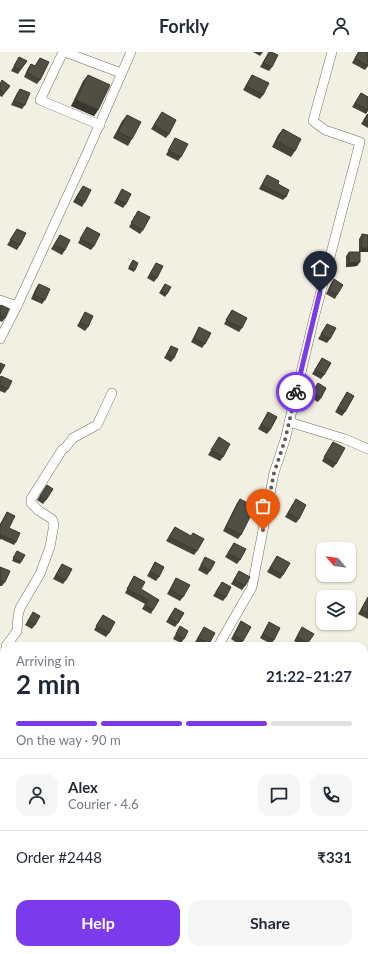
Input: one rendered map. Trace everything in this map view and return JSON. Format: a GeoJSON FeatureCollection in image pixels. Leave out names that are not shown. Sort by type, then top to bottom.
{"type":"FeatureCollection","features":[{"type":"Feature","properties":{"kind":"street"},"geometry":{"type":"LineString","coordinates":[[100,125],[40,100],[64,52],[122,73]]}},
{"type":"Feature","properties":{"kind":"street"},"geometry":{"type":"LineString","coordinates":[[0,339],[17,306],[100,125],[131,52]]}},
{"type":"Feature","properties":{"kind":"street"},"geometry":{"type":"LineString","coordinates":[[221,642],[252,587],[274,473],[285,440],[312,322],[360,142],[325,130],[313,121],[332,52]]}},
{"type":"Feature","properties":{"kind":"street"},"geometry":{"type":"LineString","coordinates":[[0,300],[17,306]]}},
{"type":"Feature","properties":{"kind":"street"},"geometry":{"type":"LineString","coordinates":[[9,642],[17,631],[20,608],[40,574],[50,548],[54,524],[52,519],[34,507],[31,503],[31,499],[62,450],[73,438],[97,425],[112,393]]}},
{"type":"Feature","properties":{"kind":"street"},"geometry":{"type":"LineString","coordinates":[[289,422],[345,439],[368,449]]}},
{"type":"Feature","properties":{"kind":"building"},"geometry":{"type":"Polygon","coordinates":[[[269,52],[278,55],[272,67],[263,63],[269,52]]]}},
{"type":"Feature","properties":{"kind":"building"},"geometry":{"type":"Polygon","coordinates":[[[359,52],[368,52],[368,66],[355,58],[359,52]]]}},
{"type":"Feature","properties":{"kind":"building"},"geometry":{"type":"Polygon","coordinates":[[[19,57],[27,61],[20,70],[14,66],[19,57]]]}},
{"type":"Feature","properties":{"kind":"building"},"geometry":{"type":"Polygon","coordinates":[[[40,58],[49,62],[40,80],[27,73],[31,64],[35,66],[40,58]]]}},
{"type":"Feature","properties":{"kind":"building"},"geometry":{"type":"Polygon","coordinates":[[[88,75],[110,85],[98,110],[76,100],[88,75]]]}},
{"type":"Feature","properties":{"kind":"building"},"geometry":{"type":"Polygon","coordinates":[[[252,75],[269,83],[263,95],[246,86],[252,75]]]}},
{"type":"Feature","properties":{"kind":"building"},"geometry":{"type":"Polygon","coordinates":[[[2,80],[10,86],[4,93],[0,90],[2,80]]]}},
{"type":"Feature","properties":{"kind":"building"},"geometry":{"type":"Polygon","coordinates":[[[20,89],[30,93],[25,105],[14,101],[20,89]]]}},
{"type":"Feature","properties":{"kind":"building"},"geometry":{"type":"Polygon","coordinates":[[[361,93],[368,97],[368,110],[355,103],[361,93]]]}},
{"type":"Feature","properties":{"kind":"building"},"geometry":{"type":"Polygon","coordinates":[[[162,112],[176,120],[169,134],[154,125],[162,112]]]}},
{"type":"Feature","properties":{"kind":"building"},"geometry":{"type":"Polygon","coordinates":[[[368,114],[368,122],[364,120],[368,114]]]}},
{"type":"Feature","properties":{"kind":"building"},"geometry":{"type":"Polygon","coordinates":[[[127,115],[141,122],[132,139],[118,132],[127,115]]]}},
{"type":"Feature","properties":{"kind":"building"},"geometry":{"type":"Polygon","coordinates":[[[283,129],[301,139],[295,151],[276,141],[283,129]]]}},
{"type":"Feature","properties":{"kind":"building"},"geometry":{"type":"Polygon","coordinates":[[[175,138],[188,144],[181,157],[168,151],[175,138]]]}},
{"type":"Feature","properties":{"kind":"building"},"geometry":{"type":"Polygon","coordinates":[[[267,175],[279,181],[278,184],[289,190],[286,197],[262,185],[267,175]]]}},
{"type":"Feature","properties":{"kind":"building"},"geometry":{"type":"Polygon","coordinates":[[[83,186],[91,190],[85,202],[76,198],[83,186]]]}},
{"type":"Feature","properties":{"kind":"building"},"geometry":{"type":"Polygon","coordinates":[[[122,189],[131,194],[126,204],[117,199],[122,189]]]}},
{"type":"Feature","properties":{"kind":"building"},"geometry":{"type":"Polygon","coordinates":[[[138,211],[150,217],[143,230],[131,223],[138,211]]]}},
{"type":"Feature","properties":{"kind":"building"},"geometry":{"type":"Polygon","coordinates":[[[87,227],[100,234],[94,246],[80,239],[87,227]]]}},
{"type":"Feature","properties":{"kind":"building"},"geometry":{"type":"Polygon","coordinates":[[[17,229],[26,233],[20,245],[10,240],[17,229]]]}},
{"type":"Feature","properties":{"kind":"building"},"geometry":{"type":"Polygon","coordinates":[[[362,234],[368,235],[368,248],[362,248],[362,234]]]}},
{"type":"Feature","properties":{"kind":"building"},"geometry":{"type":"Polygon","coordinates":[[[60,235],[70,240],[65,250],[54,245],[60,235]]]}},
{"type":"Feature","properties":{"kind":"building"},"geometry":{"type":"Polygon","coordinates":[[[349,252],[360,252],[360,262],[349,263],[349,252]]]}},
{"type":"Feature","properties":{"kind":"building"},"geometry":{"type":"Polygon","coordinates":[[[133,260],[138,263],[135,270],[129,267],[133,260]]]}},
{"type":"Feature","properties":{"kind":"building"},"geometry":{"type":"Polygon","coordinates":[[[156,263],[163,266],[157,278],[150,274],[156,263]]]}},
{"type":"Feature","properties":{"kind":"building"},"geometry":{"type":"Polygon","coordinates":[[[334,279],[343,285],[337,295],[329,290],[334,279]]]}},
{"type":"Feature","properties":{"kind":"building"},"geometry":{"type":"Polygon","coordinates":[[[39,284],[50,289],[45,300],[34,295],[39,284]]]}},
{"type":"Feature","properties":{"kind":"building"},"geometry":{"type":"Polygon","coordinates":[[[165,284],[171,287],[167,294],[161,291],[165,284]]]}},
{"type":"Feature","properties":{"kind":"building"},"geometry":{"type":"Polygon","coordinates":[[[1,305],[9,309],[5,318],[0,315],[1,305]]]}},
{"type":"Feature","properties":{"kind":"building"},"geometry":{"type":"Polygon","coordinates":[[[232,310],[247,318],[242,328],[226,320],[232,310]]]}},
{"type":"Feature","properties":{"kind":"building"},"geometry":{"type":"Polygon","coordinates":[[[85,312],[93,316],[88,327],[80,322],[85,312]]]}},
{"type":"Feature","properties":{"kind":"building"},"geometry":{"type":"Polygon","coordinates":[[[327,324],[336,328],[330,339],[321,334],[327,324]]]}},
{"type":"Feature","properties":{"kind":"building"},"geometry":{"type":"Polygon","coordinates":[[[199,327],[211,333],[205,344],[194,338],[199,327]]]}},
{"type":"Feature","properties":{"kind":"building"},"geometry":{"type":"Polygon","coordinates":[[[171,346],[178,349],[174,358],[167,354],[171,346]]]}},
{"type":"Feature","properties":{"kind":"building"},"geometry":{"type":"Polygon","coordinates":[[[322,358],[331,363],[324,375],[315,370],[322,358]]]}},
{"type":"Feature","properties":{"kind":"building"},"geometry":{"type":"Polygon","coordinates":[[[0,363],[5,365],[0,374],[0,363]]]}},
{"type":"Feature","properties":{"kind":"building"},"geometry":{"type":"Polygon","coordinates":[[[1,376],[12,381],[8,389],[0,385],[1,376]]]}},
{"type":"Feature","properties":{"kind":"building"},"geometry":{"type":"Polygon","coordinates":[[[318,383],[326,388],[321,398],[312,393],[318,383]]]}},
{"type":"Feature","properties":{"kind":"building"},"geometry":{"type":"Polygon","coordinates":[[[347,392],[354,396],[345,412],[338,408],[347,392]]]}},
{"type":"Feature","properties":{"kind":"building"},"geometry":{"type":"Polygon","coordinates":[[[268,412],[277,417],[270,430],[261,425],[268,412]]]}},
{"type":"Feature","properties":{"kind":"building"},"geometry":{"type":"Polygon","coordinates":[[[219,437],[230,444],[223,457],[211,450],[219,437]]]}},
{"type":"Feature","properties":{"kind":"building"},"geometry":{"type":"Polygon","coordinates":[[[333,442],[345,448],[336,464],[324,457],[333,442]]]}},
{"type":"Feature","properties":{"kind":"building"},"geometry":{"type":"Polygon","coordinates":[[[47,485],[53,489],[46,500],[40,496],[47,485]]]}},
{"type":"Feature","properties":{"kind":"building"},"geometry":{"type":"Polygon","coordinates":[[[240,499],[255,507],[241,535],[226,527],[240,499]]]}},
{"type":"Feature","properties":{"kind":"building"},"geometry":{"type":"Polygon","coordinates":[[[296,499],[306,505],[299,519],[288,513],[296,499]]]}},
{"type":"Feature","properties":{"kind":"building"},"geometry":{"type":"Polygon","coordinates":[[[7,512],[15,516],[9,528],[20,533],[16,542],[2,535],[0,538],[0,524],[7,512]]]}},
{"type":"Feature","properties":{"kind":"building"},"geometry":{"type":"Polygon","coordinates":[[[175,527],[191,536],[193,533],[204,539],[197,551],[169,537],[175,527]]]}},
{"type":"Feature","properties":{"kind":"building"},"geometry":{"type":"Polygon","coordinates":[[[234,543],[246,549],[240,560],[228,553],[234,543]]]}},
{"type":"Feature","properties":{"kind":"building"},"geometry":{"type":"Polygon","coordinates":[[[17,551],[25,555],[21,562],[13,558],[17,551]]]}},
{"type":"Feature","properties":{"kind":"building"},"geometry":{"type":"Polygon","coordinates":[[[277,556],[290,563],[283,575],[270,568],[277,556]]]}},
{"type":"Feature","properties":{"kind":"building"},"geometry":{"type":"Polygon","coordinates":[[[205,557],[215,562],[210,571],[201,565],[205,557]]]}},
{"type":"Feature","properties":{"kind":"building"},"geometry":{"type":"Polygon","coordinates":[[[155,562],[164,567],[159,577],[150,572],[155,562]]]}},
{"type":"Feature","properties":{"kind":"building"},"geometry":{"type":"Polygon","coordinates":[[[62,564],[72,569],[66,580],[56,575],[62,564]]]}},
{"type":"Feature","properties":{"kind":"building"},"geometry":{"type":"Polygon","coordinates":[[[0,567],[10,571],[5,582],[0,580],[0,567]]]}},
{"type":"Feature","properties":{"kind":"building"},"geometry":{"type":"Polygon","coordinates":[[[239,571],[250,577],[245,586],[234,580],[239,571]]]}},
{"type":"Feature","properties":{"kind":"building"},"geometry":{"type":"Polygon","coordinates":[[[134,576],[145,582],[141,589],[159,600],[153,610],[145,605],[148,600],[127,589],[134,576]]]}},
{"type":"Feature","properties":{"kind":"building"},"geometry":{"type":"Polygon","coordinates":[[[176,578],[190,585],[183,597],[170,590],[176,578]]]}},
{"type":"Feature","properties":{"kind":"building"},"geometry":{"type":"Polygon","coordinates":[[[222,582],[231,587],[226,597],[216,592],[222,582]]]}},
{"type":"Feature","properties":{"kind":"building"},"geometry":{"type":"Polygon","coordinates":[[[368,597],[368,614],[361,610],[368,597]]]}},
{"type":"Feature","properties":{"kind":"building"},"geometry":{"type":"Polygon","coordinates":[[[175,608],[184,613],[178,623],[169,618],[175,608]]]}},
{"type":"Feature","properties":{"kind":"building"},"geometry":{"type":"Polygon","coordinates":[[[33,612],[40,616],[35,625],[28,621],[33,612]]]}},
{"type":"Feature","properties":{"kind":"building"},"geometry":{"type":"Polygon","coordinates":[[[103,615],[115,622],[109,633],[96,626],[103,615]]]}},
{"type":"Feature","properties":{"kind":"building"},"geometry":{"type":"Polygon","coordinates":[[[241,621],[251,627],[243,641],[234,635],[241,621]]]}},
{"type":"Feature","properties":{"kind":"building"},"geometry":{"type":"Polygon","coordinates":[[[269,622],[280,628],[274,640],[263,634],[269,622]]]}},
{"type":"Feature","properties":{"kind":"building"},"geometry":{"type":"Polygon","coordinates":[[[180,626],[188,631],[184,639],[176,634],[180,626]]]}},
{"type":"Feature","properties":{"kind":"building"},"geometry":{"type":"Polygon","coordinates":[[[204,627],[215,633],[210,642],[205,642],[198,638],[204,627]]]}},
{"type":"Feature","properties":{"kind":"building"},"geometry":{"type":"Polygon","coordinates":[[[302,627],[314,634],[309,642],[297,637],[302,627]]]}},
{"type":"Feature","properties":{"kind":"way so far"},"geometry":{"type":"LineString","coordinates":[[263,530],[274,473],[285,440],[296,392]]}},
{"type":"Feature","properties":{"kind":"route"},"geometry":{"type":"LineString","coordinates":[[296,392],[320,292]]}}]}
